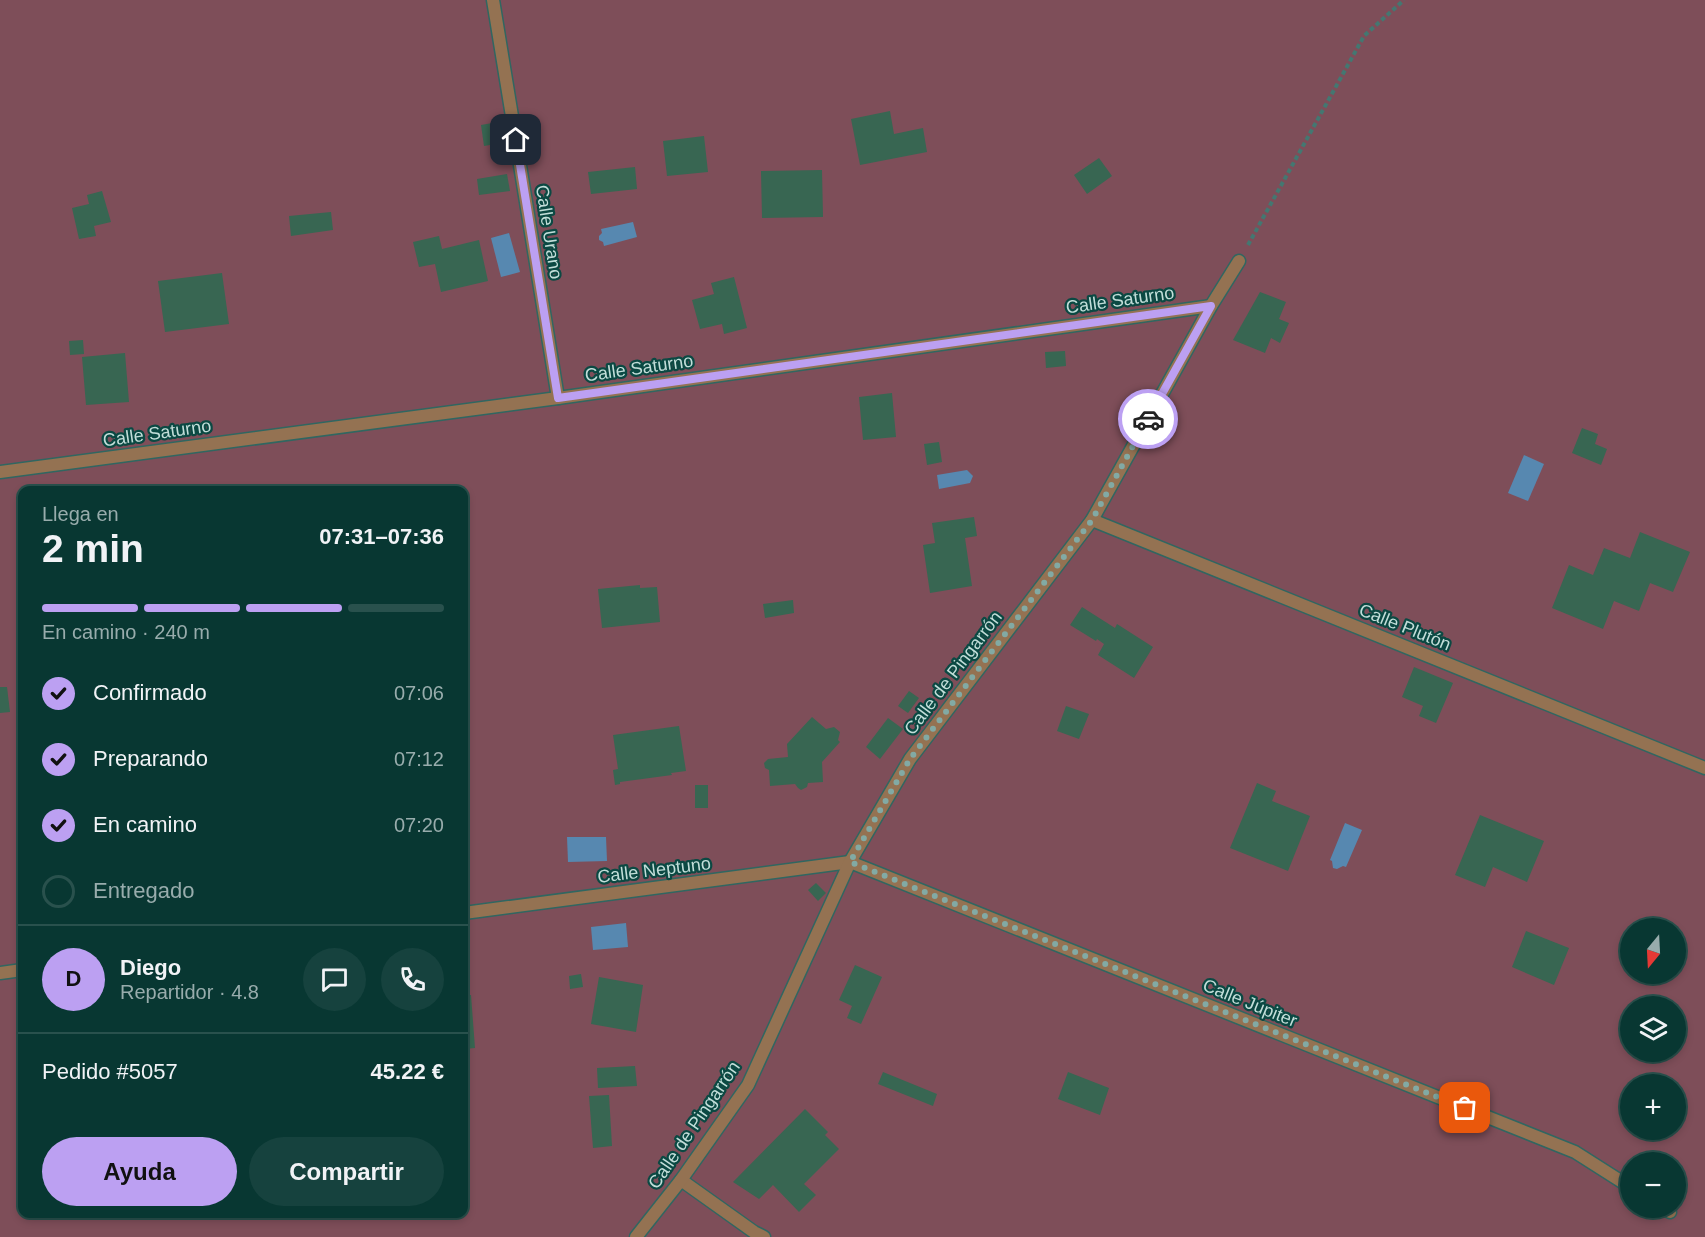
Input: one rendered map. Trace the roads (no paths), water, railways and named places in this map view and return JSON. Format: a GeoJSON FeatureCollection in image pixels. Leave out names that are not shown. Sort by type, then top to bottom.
{"type":"FeatureCollection","features":[{"type":"Feature","properties":{"kind":"street","name":"Calle Urano"},"geometry":{"type":"LineString","coordinates":[[493,0],[558,398]]}},
{"type":"Feature","properties":{"kind":"street","name":"Calle de Pingarrón"},"geometry":{"type":"LineString","coordinates":[[636,1237],[681,1180],[748,1084],[850,862],[910,759],[1092,520],[1211,306],[1239,261]]}},
{"type":"Feature","properties":{"kind":"street","name":"Calle Saturno"},"geometry":{"type":"LineString","coordinates":[[0,472],[558,398],[1211,306]]}},
{"type":"Feature","properties":{"kind":"street","name":"Calle Plutón"},"geometry":{"type":"LineString","coordinates":[[1092,520],[1705,768]]}},
{"type":"Feature","properties":{"kind":"street","name":"Calle Neptuno"},"geometry":{"type":"LineString","coordinates":[[468,912],[850,862]]}},
{"type":"Feature","properties":{"kind":"street","name":"Calle Júpiter"},"geometry":{"type":"LineString","coordinates":[[850,862],[1575,1152],[1620,1181]]}},
{"type":"Feature","properties":{"kind":"street"},"geometry":{"type":"LineString","coordinates":[[0,973],[18,971]]}},
{"type":"Feature","properties":{"kind":"street"},"geometry":{"type":"LineString","coordinates":[[681,1180],[764,1237]]}},
{"type":"Feature","properties":{"kind":"water"},"geometry":{"type":"Polygon","coordinates":[[[633,222],[637,237],[604,246],[599,240],[601,229],[633,222]]]}},
{"type":"Feature","properties":{"kind":"water"},"geometry":{"type":"Polygon","coordinates":[[[509,233],[520,272],[501,277],[491,238],[509,233]]]}},
{"type":"Feature","properties":{"kind":"water"},"geometry":{"type":"Polygon","coordinates":[[[1524,455],[1544,464],[1528,501],[1508,493],[1524,455]]]}},
{"type":"Feature","properties":{"kind":"water"},"geometry":{"type":"Polygon","coordinates":[[[967,470],[973,476],[970,483],[939,489],[937,475],[967,470]]]}},
{"type":"Feature","properties":{"kind":"water"},"geometry":{"type":"Polygon","coordinates":[[[1345,823],[1362,830],[1346,867],[1337,869],[1333,868],[1330,860],[1345,823]]]}},
{"type":"Feature","properties":{"kind":"water"},"geometry":{"type":"Polygon","coordinates":[[[567,837],[606,837],[607,861],[568,862],[567,837]]]}},
{"type":"Feature","properties":{"kind":"water"},"geometry":{"type":"Polygon","coordinates":[[[626,923],[628,947],[593,950],[591,927],[626,923]]]}}]}
